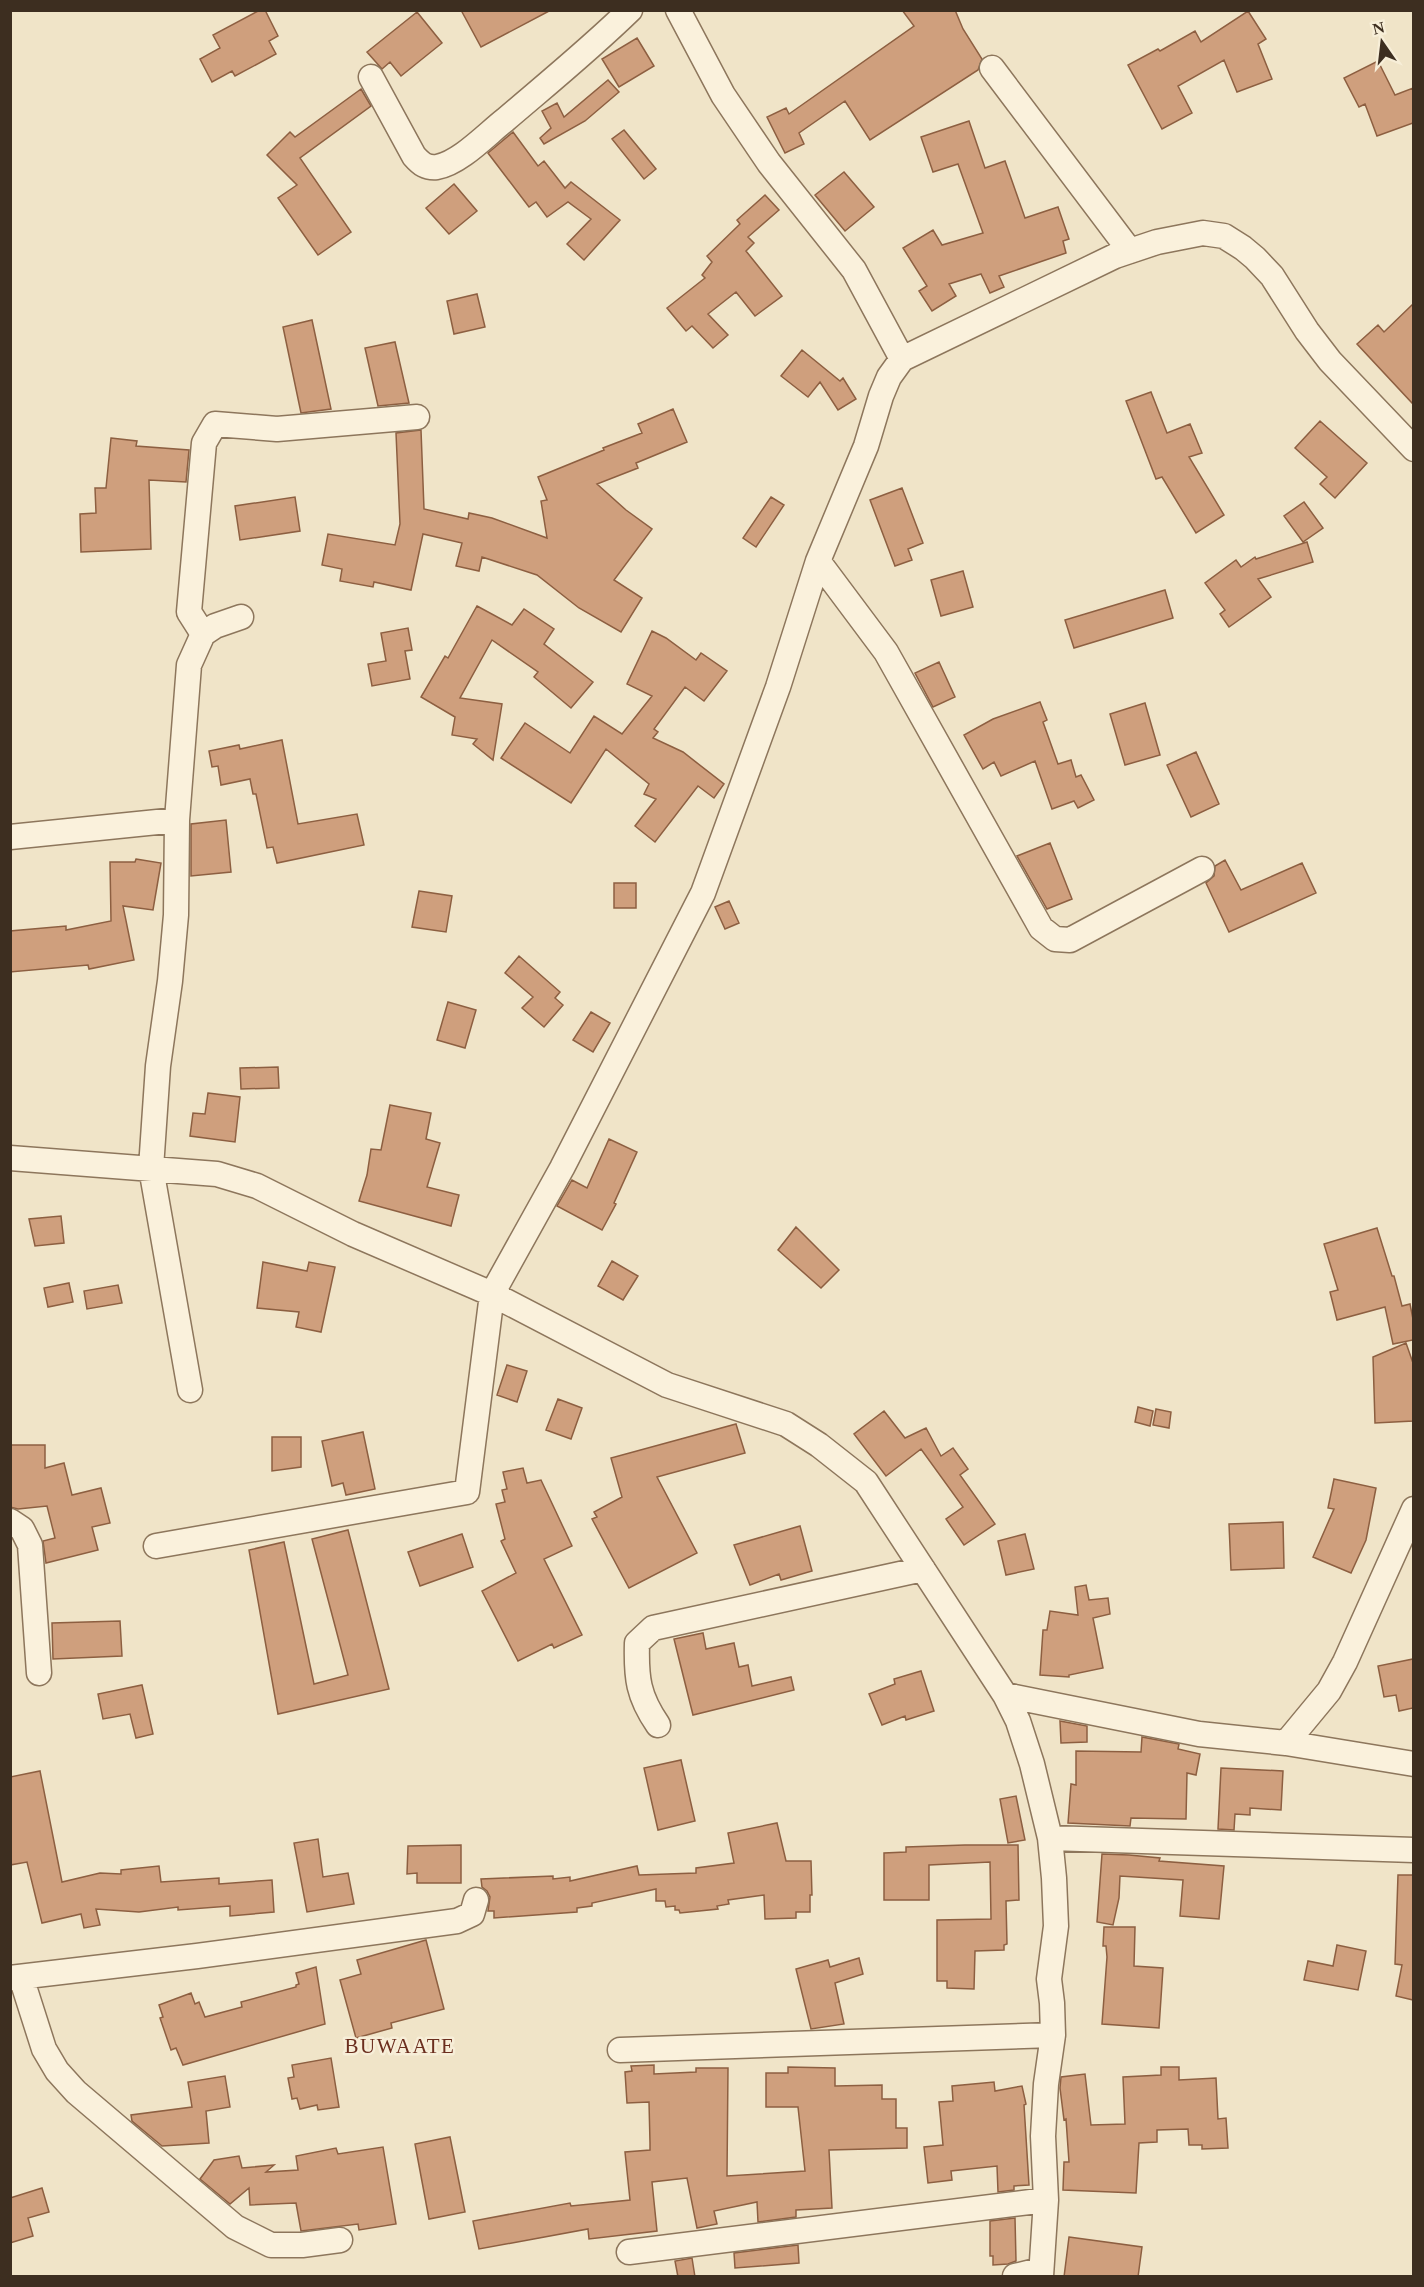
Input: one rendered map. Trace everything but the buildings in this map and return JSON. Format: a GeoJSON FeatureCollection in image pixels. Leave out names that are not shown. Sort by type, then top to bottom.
{"type":"FeatureCollection","features":[{"type":"Feature","properties":{"kind":"street"},"geometry":{"type":"LineString","coordinates":[[371,77],[414,156],[428,167],[439,166],[460,156],[552,81],[630,10]]}},
{"type":"Feature","properties":{"kind":"street"},"geometry":{"type":"LineString","coordinates":[[678,10],[723,95],[770,163],[854,270],[902,359]]}},
{"type":"Feature","properties":{"kind":"street"},"geometry":{"type":"LineString","coordinates":[[992,68],[1130,251]]}},
{"type":"Feature","properties":{"kind":"street"},"geometry":{"type":"LineString","coordinates":[[156,1546],[467,1492],[492,1294],[561,1168],[703,893],[778,687],[818,561],[866,446],[881,396],[889,377],[902,359],[1009,306],[1130,251],[1157,242],[1203,232],[1224,236],[1243,248],[1272,276],[1307,331],[1330,361],[1413,449]]}},
{"type":"Feature","properties":{"kind":"street"},"geometry":{"type":"LineString","coordinates":[[203,634],[189,612],[204,443],[215,424],[277,429],[417,417]]}},
{"type":"Feature","properties":{"kind":"street"},"geometry":{"type":"LineString","coordinates":[[818,561],[886,652],[1041,928],[1055,939],[1070,940],[1202,869]]}},
{"type":"Feature","properties":{"kind":"street"},"geometry":{"type":"LineString","coordinates":[[190,1390],[151,1167],[158,1066],[170,981],[176,915],[177,820],[189,665],[203,634],[214,626],[241,617]]}},
{"type":"Feature","properties":{"kind":"street"},"geometry":{"type":"LineString","coordinates":[[10,837],[177,820]]}},
{"type":"Feature","properties":{"kind":"street"},"geometry":{"type":"LineString","coordinates":[[10,1158],[151,1167],[217,1174],[257,1186],[353,1234],[492,1294],[667,1385],[786,1424],[819,1445],[866,1482],[1005,1695],[1018,1721],[1032,1764],[1050,1838],[1056,1926],[1048,1979],[1052,2003],[1053,2035],[1046,2084],[1043,2136],[1046,2200],[1040,2273],[1015,2277]]}},
{"type":"Feature","properties":{"kind":"street"},"geometry":{"type":"LineString","coordinates":[[1286,1743],[1329,1691],[1345,1662],[1413,1509]]}},
{"type":"Feature","properties":{"kind":"street"},"geometry":{"type":"LineString","coordinates":[[10,1521],[22,1529],[30,1545],[39,1673]]}},
{"type":"Feature","properties":{"kind":"street"},"geometry":{"type":"LineString","coordinates":[[658,1725],[646,1707],[636,1674],[638,1643],[653,1628],[923,1569]]}},
{"type":"Feature","properties":{"kind":"street"},"geometry":{"type":"LineString","coordinates":[[1005,1695],[1199,1734],[1286,1743],[1413,1764]]}},
{"type":"Feature","properties":{"kind":"street"},"geometry":{"type":"LineString","coordinates":[[1050,1838],[1413,1850]]}},
{"type":"Feature","properties":{"kind":"street"},"geometry":{"type":"LineString","coordinates":[[340,2240],[302,2245],[271,2245],[235,2228],[76,2092],[57,2071],[44,2049],[16,1977],[458,1921],[472,1914],[476,1900]]}},
{"type":"Feature","properties":{"kind":"street"},"geometry":{"type":"LineString","coordinates":[[620,2050],[1053,2035]]}},
{"type":"Feature","properties":{"kind":"street"},"geometry":{"type":"LineString","coordinates":[[628,2252],[1046,2200]]}},
{"type":"Feature","properties":{"kind":"district","name":"BUWAATE"},"geometry":{"type":"Point","coordinates":[400,2046]}}]}
